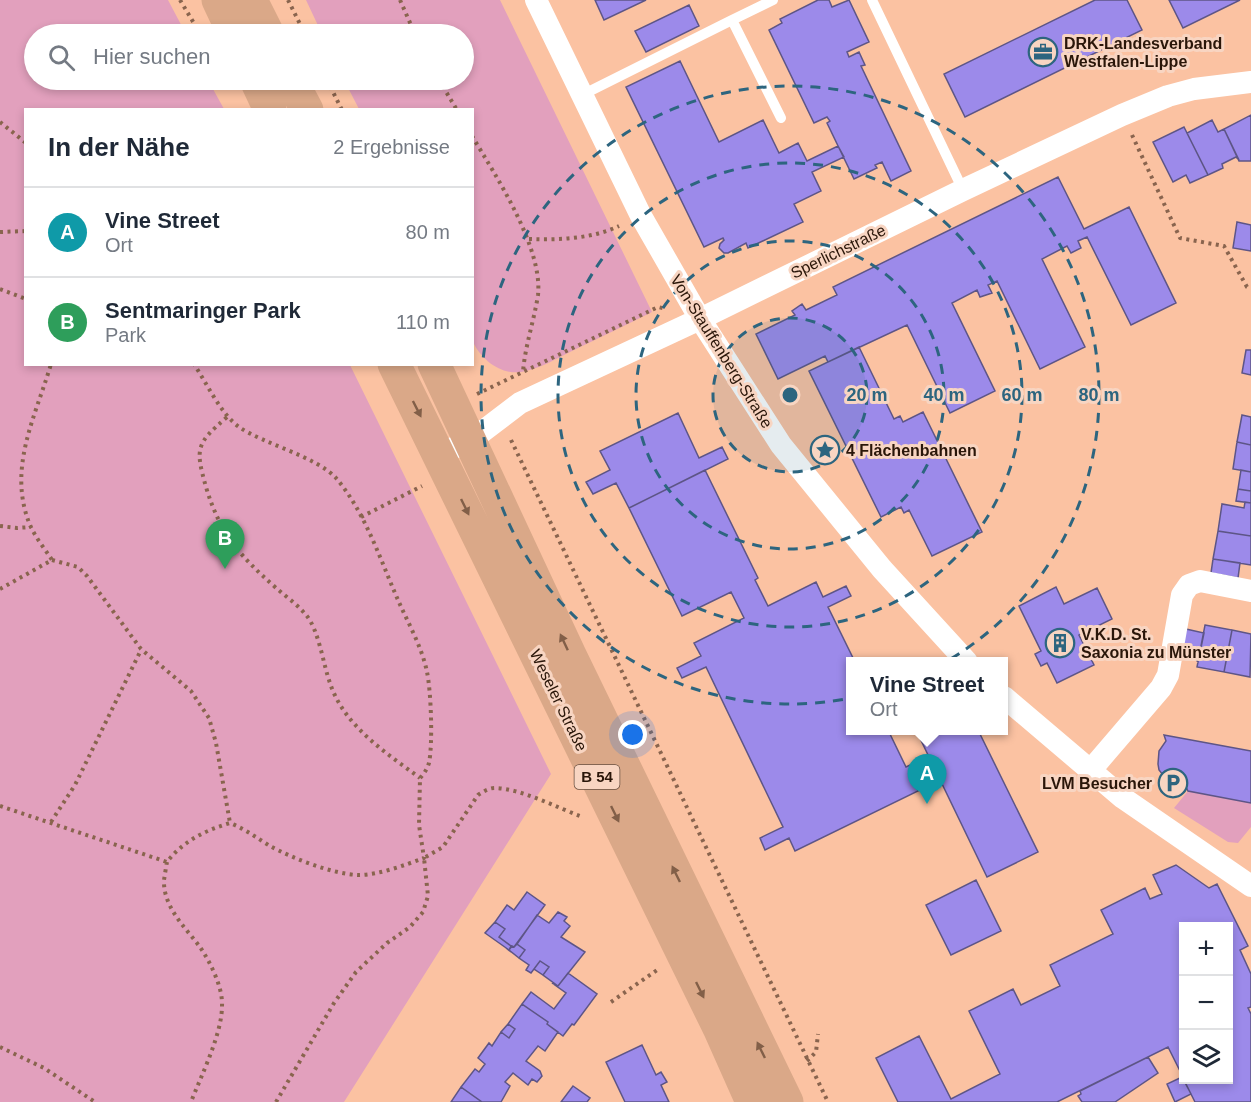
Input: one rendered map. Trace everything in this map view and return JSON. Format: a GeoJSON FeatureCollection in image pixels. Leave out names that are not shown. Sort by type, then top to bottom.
{"type":"FeatureCollection","features":[{"type":"Feature","properties":{"kind":"main road"},"geometry":{"type":"LineString","coordinates":[[218,0],[229,24]]}},
{"type":"Feature","properties":{"kind":"main road"},"geometry":{"type":"LineString","coordinates":[[251,0],[263,24]]}},
{"type":"Feature","properties":{"kind":"main road"},"geometry":{"type":"LineString","coordinates":[[261,90],[269,108]]}},
{"type":"Feature","properties":{"kind":"main road"},"geometry":{"type":"LineString","coordinates":[[296,90],[306,108]]}},
{"type":"Feature","properties":{"kind":"main road","name":"Weseler Straße"},"geometry":{"type":"LineString","coordinates":[[395,366],[720,1030],[752,1102]]}},
{"type":"Feature","properties":{"kind":"main road","name":"Weseler Straße"},"geometry":{"type":"LineString","coordinates":[[435,366],[584,685],[787,1102]]}},
{"type":"Feature","properties":{"kind":"street","name":"Von-Stauffenberg-Straße"},"geometry":{"type":"LineString","coordinates":[[536,0],[641,216],[700,319],[781,445],[882,569],[962,657]]}},
{"type":"Feature","properties":{"kind":"street","name":"Sperlichstraße"},"geometry":{"type":"LineString","coordinates":[[440,454],[470,441],[520,403],[700,319],[1122,115],[1168,96],[1251,82]]}},
{"type":"Feature","properties":{"kind":"street"},"geometry":{"type":"LineString","coordinates":[[1090,771],[1161,688],[1168,675],[1182,594],[1189,585],[1200,580],[1251,591]]}},
{"type":"Feature","properties":{"kind":"street"},"geometry":{"type":"LineString","coordinates":[[1008,700],[1090,771],[1160,825],[1251,886]]}},
{"type":"Feature","properties":{"kind":"lane"},"geometry":{"type":"LineString","coordinates":[[582,95],[773,0]]}},
{"type":"Feature","properties":{"kind":"lane"},"geometry":{"type":"LineString","coordinates":[[872,0],[963,190]]}},
{"type":"Feature","properties":{"kind":"lane"},"geometry":{"type":"LineString","coordinates":[[732,20],[781,118]]}},
{"type":"Feature","properties":{"kind":"path"},"geometry":{"type":"LineString","coordinates":[[180,0],[194,24]]}},
{"type":"Feature","properties":{"kind":"path"},"geometry":{"type":"LineString","coordinates":[[288,0],[300,24]]}},
{"type":"Feature","properties":{"kind":"path"},"geometry":{"type":"LineString","coordinates":[[399,0],[411,24]]}},
{"type":"Feature","properties":{"kind":"path"},"geometry":{"type":"LineString","coordinates":[[445,90],[456,108]]}},
{"type":"Feature","properties":{"kind":"path"},"geometry":{"type":"LineString","coordinates":[[1122,115],[1180,238],[1224,246],[1251,289]]}},
{"type":"Feature","properties":{"kind":"path"},"geometry":{"type":"LineString","coordinates":[[0,122],[24,141]]}},
{"type":"Feature","properties":{"kind":"path"},"geometry":{"type":"LineString","coordinates":[[474,139],[500,181],[529,239],[538,293],[523,372]]}},
{"type":"Feature","properties":{"kind":"path"},"geometry":{"type":"LineString","coordinates":[[529,239],[554,240],[583,237],[612,230],[641,216]]}},
{"type":"Feature","properties":{"kind":"path"},"geometry":{"type":"LineString","coordinates":[[0,232],[24,231]]}},
{"type":"Feature","properties":{"kind":"path"},"geometry":{"type":"LineString","coordinates":[[0,289],[24,298]]}},
{"type":"Feature","properties":{"kind":"path"},"geometry":{"type":"LineString","coordinates":[[50,366],[28,432],[20,470],[24,505],[31,527],[52,560],[78,567],[141,649],[191,691],[209,718],[216,743],[230,823]]}},
{"type":"Feature","properties":{"kind":"path"},"geometry":{"type":"LineString","coordinates":[[195,366],[227,417],[241,428],[334,476],[350,497],[417,642],[427,671],[430,711],[429,762],[425,773],[420,778],[419,825],[428,896],[423,912],[410,927],[387,943],[356,972],[334,1003],[276,1102]]}},
{"type":"Feature","properties":{"kind":"path"},"geometry":{"type":"LineString","coordinates":[[475,383],[508,434],[828,1102]]}},
{"type":"Feature","properties":{"kind":"path"},"geometry":{"type":"LineString","coordinates":[[227,417],[207,435],[200,448],[199,462],[210,500],[227,537],[244,557],[307,615],[330,685],[346,716],[376,744],[420,778]]}},
{"type":"Feature","properties":{"kind":"path"},"geometry":{"type":"LineString","coordinates":[[361,517],[424,485]]}},
{"type":"Feature","properties":{"kind":"path"},"geometry":{"type":"LineString","coordinates":[[0,526],[31,527]]}},
{"type":"Feature","properties":{"kind":"path"},"geometry":{"type":"LineString","coordinates":[[0,589],[52,560]]}},
{"type":"Feature","properties":{"kind":"path"},"geometry":{"type":"LineString","coordinates":[[51,822],[75,785],[141,649]]}},
{"type":"Feature","properties":{"kind":"path"},"geometry":{"type":"LineString","coordinates":[[191,1102],[218,1029],[222,1007],[220,990],[201,949],[180,924],[171,908],[164,882],[167,862],[176,850],[203,833],[230,823],[304,862],[358,875],[398,868],[424,858],[443,847],[478,795],[486,790],[494,788],[524,795],[585,818]]}},
{"type":"Feature","properties":{"kind":"path"},"geometry":{"type":"LineString","coordinates":[[0,806],[167,862]]}},
{"type":"Feature","properties":{"kind":"path"},"geometry":{"type":"LineString","coordinates":[[611,1002],[662,967]]}},
{"type":"Feature","properties":{"kind":"path"},"geometry":{"type":"LineString","coordinates":[[807,1061],[816,1052],[818,1034]]}},
{"type":"Feature","properties":{"kind":"path"},"geometry":{"type":"LineString","coordinates":[[0,1047],[44,1068],[95,1102]]}},
{"type":"Feature","properties":{"kind":"shaded area"},"geometry":{"type":"Polygon","coordinates":[[[0,0],[168,0],[181,24],[24,24],[24,90],[214,90],[223,108],[24,108],[24,366],[350,366],[551,774],[344,1102],[0,1102],[0,0]]]}},
{"type":"Feature","properties":{"kind":"shaded area"},"geometry":{"type":"Polygon","coordinates":[[[306,0],[500,0],[652,312],[528,371],[506,371],[486,360],[474,344],[474,108],[358,108],[349,90],[474,90],[474,24],[317,24],[306,0]]]}},
{"type":"Feature","properties":{"kind":"shaded area"},"geometry":{"type":"Polygon","coordinates":[[[1188,791],[1251,803],[1251,827],[1238,843],[1228,842],[1174,808],[1188,791]]]}},
{"type":"Feature","properties":{"kind":"building"},"geometry":{"type":"Polygon","coordinates":[[[595,0],[646,0],[604,20],[595,0]]]}},
{"type":"Feature","properties":{"kind":"building"},"geometry":{"type":"Polygon","coordinates":[[[818,0],[829,0],[832,7],[849,0],[869,42],[847,52],[849,57],[859,52],[865,65],[861,66],[911,171],[891,181],[882,162],[875,165],[877,168],[854,179],[827,123],[830,121],[827,117],[814,123],[769,30],[782,23],[780,19],[818,0]]]}},
{"type":"Feature","properties":{"kind":"building","name":"DRK-Landesverband Westfalen-Lippe"},"geometry":{"type":"Polygon","coordinates":[[[1095,0],[1127,0],[1142,30],[965,117],[944,74],[1095,0]]]}},
{"type":"Feature","properties":{"kind":"building"},"geometry":{"type":"Polygon","coordinates":[[[1169,0],[1240,0],[1183,28],[1169,0]]]}},
{"type":"Feature","properties":{"kind":"building"},"geometry":{"type":"Polygon","coordinates":[[[689,5],[699,26],[646,52],[635,31],[689,5]]]}},
{"type":"Feature","properties":{"kind":"building"},"geometry":{"type":"Polygon","coordinates":[[[680,61],[719,142],[763,120],[779,153],[798,143],[807,161],[838,146],[844,157],[812,172],[821,191],[794,204],[803,222],[748,248],[746,243],[724,253],[719,248],[723,238],[704,247],[626,87],[680,61]]]}},
{"type":"Feature","properties":{"kind":"building"},"geometry":{"type":"Polygon","coordinates":[[[1251,115],[1251,161],[1239,161],[1224,129],[1251,115]]]}},
{"type":"Feature","properties":{"kind":"building"},"geometry":{"type":"Polygon","coordinates":[[[1212,120],[1218,132],[1224,129],[1239,160],[1236,157],[1222,164],[1223,168],[1208,175],[1187,133],[1212,120]]]}},
{"type":"Feature","properties":{"kind":"building"},"geometry":{"type":"Polygon","coordinates":[[[1184,127],[1208,175],[1190,183],[1186,175],[1173,182],[1153,142],[1184,127]]]}},
{"type":"Feature","properties":{"kind":"building"},"geometry":{"type":"Polygon","coordinates":[[[1058,177],[1084,229],[1129,207],[1176,303],[1131,325],[1087,237],[1078,241],[1081,248],[1071,253],[1067,246],[1042,259],[1085,347],[1040,369],[997,281],[988,285],[992,293],[980,297],[977,290],[952,303],[995,391],[950,413],[907,325],[828,362],[825,356],[778,379],[756,334],[795,315],[792,311],[802,304],[806,310],[837,295],[833,287],[1058,177]]]}},
{"type":"Feature","properties":{"kind":"building"},"geometry":{"type":"Polygon","coordinates":[[[1237,222],[1251,225],[1251,251],[1233,248],[1237,222]]]}},
{"type":"Feature","properties":{"kind":"building"},"geometry":{"type":"Polygon","coordinates":[[[859,347],[894,419],[900,416],[903,422],[923,412],[982,532],[932,556],[909,510],[904,513],[901,507],[881,517],[809,371],[859,347]]]}},
{"type":"Feature","properties":{"kind":"building"},"geometry":{"type":"Polygon","coordinates":[[[1246,350],[1251,350],[1251,375],[1242,373],[1246,350]]]}},
{"type":"Feature","properties":{"kind":"building"},"geometry":{"type":"Polygon","coordinates":[[[678,413],[699,458],[722,447],[728,459],[629,508],[616,483],[593,494],[586,482],[610,470],[600,451],[678,413]]]}},
{"type":"Feature","properties":{"kind":"building"},"geometry":{"type":"Polygon","coordinates":[[[1242,415],[1251,417],[1251,445],[1237,442],[1242,415]]]}},
{"type":"Feature","properties":{"kind":"building"},"geometry":{"type":"Polygon","coordinates":[[[1237,442],[1251,445],[1251,472],[1233,469],[1237,442]]]}},
{"type":"Feature","properties":{"kind":"building"},"geometry":{"type":"Polygon","coordinates":[[[705,470],[758,578],[755,580],[768,606],[816,582],[823,597],[846,586],[851,596],[828,607],[853,657],[846,657],[846,735],[890,735],[906,767],[929,756],[934,766],[911,778],[918,791],[795,851],[789,838],[765,850],[760,838],[783,827],[706,667],[682,678],[677,668],[701,656],[694,643],[744,618],[731,592],[682,616],[629,508],[705,470]]]}},
{"type":"Feature","properties":{"kind":"building"},"geometry":{"type":"Polygon","coordinates":[[[1241,470],[1251,472],[1251,491],[1238,489],[1241,470]]]}},
{"type":"Feature","properties":{"kind":"building"},"geometry":{"type":"Polygon","coordinates":[[[1238,489],[1251,491],[1251,503],[1236,501],[1238,489]]]}},
{"type":"Feature","properties":{"kind":"building"},"geometry":{"type":"Polygon","coordinates":[[[1245,502],[1251,503],[1251,536],[1218,531],[1222,504],[1244,508],[1245,502]]]}},
{"type":"Feature","properties":{"kind":"building"},"geometry":{"type":"Polygon","coordinates":[[[1218,531],[1251,536],[1251,565],[1213,559],[1218,531]]]}},
{"type":"Feature","properties":{"kind":"building"},"geometry":{"type":"Polygon","coordinates":[[[1213,559],[1240,563],[1238,578],[1211,573],[1213,559]]]}},
{"type":"Feature","properties":{"kind":"building","name":"V.K.D. St. Saxonia zu Münster"},"geometry":{"type":"Polygon","coordinates":[[[1056,587],[1064,604],[1097,588],[1112,619],[1079,635],[1094,665],[1057,683],[1047,663],[1041,666],[1035,654],[1041,651],[1019,606],[1056,587]]]}},
{"type":"Feature","properties":{"kind":"building"},"geometry":{"type":"Polygon","coordinates":[[[1205,625],[1232,630],[1224,672],[1197,667],[1205,625]]]}},
{"type":"Feature","properties":{"kind":"building"},"geometry":{"type":"Polygon","coordinates":[[[1186,629],[1204,633],[1198,662],[1193,656],[1181,653],[1186,629]]]}},
{"type":"Feature","properties":{"kind":"building"},"geometry":{"type":"Polygon","coordinates":[[[1232,630],[1251,634],[1250,677],[1224,672],[1232,630]]]}},
{"type":"Feature","properties":{"kind":"building"},"geometry":{"type":"Polygon","coordinates":[[[918,735],[980,735],[1038,852],[987,877],[918,735]]]}},
{"type":"Feature","properties":{"kind":"building"},"geometry":{"type":"Polygon","coordinates":[[[1164,735],[1251,751],[1251,803],[1188,791],[1185,785],[1167,780],[1159,770],[1158,764],[1159,751],[1166,741],[1164,735]]]}},
{"type":"Feature","properties":{"kind":"building"},"geometry":{"type":"Polygon","coordinates":[[[1176,865],[1209,888],[1217,884],[1248,946],[1240,950],[1251,974],[1251,1007],[1248,1008],[1251,1014],[1251,1102],[1195,1102],[1186,1084],[1233,1084],[1233,922],[1179,922],[1179,1069],[1168,1047],[1057,1102],[898,1102],[876,1058],[919,1036],[951,1099],[1000,1074],[969,1011],[1013,989],[1021,1005],[1060,986],[1050,965],[1113,934],[1101,910],[1145,888],[1150,899],[1162,894],[1153,875],[1176,865]]]}},
{"type":"Feature","properties":{"kind":"building"},"geometry":{"type":"Polygon","coordinates":[[[976,880],[1001,931],[951,955],[926,905],[976,880]]]}},
{"type":"Feature","properties":{"kind":"building"},"geometry":{"type":"Polygon","coordinates":[[[527,892],[545,905],[514,947],[512,946],[509,950],[511,946],[499,937],[505,929],[495,922],[507,905],[514,910],[527,892]]]}},
{"type":"Feature","properties":{"kind":"building"},"geometry":{"type":"Polygon","coordinates":[[[558,912],[567,917],[564,921],[570,926],[561,937],[585,952],[558,986],[543,975],[549,967],[540,961],[531,973],[526,970],[529,965],[519,958],[525,950],[517,944],[537,915],[549,923],[558,912]]]}},
{"type":"Feature","properties":{"kind":"building"},"geometry":{"type":"Polygon","coordinates":[[[495,922],[505,929],[499,937],[511,946],[509,950],[485,933],[495,922]]]}},
{"type":"Feature","properties":{"kind":"building"},"geometry":{"type":"Polygon","coordinates":[[[517,944],[525,950],[519,958],[509,950],[517,944]]]}},
{"type":"Feature","properties":{"kind":"building"},"geometry":{"type":"Polygon","coordinates":[[[540,961],[549,967],[543,975],[534,969],[540,961]]]}},
{"type":"Feature","properties":{"kind":"building"},"geometry":{"type":"Polygon","coordinates":[[[568,973],[597,994],[563,1036],[547,1024],[548,1022],[522,1004],[531,992],[554,1009],[566,993],[552,983],[558,986],[568,973]]]}},
{"type":"Feature","properties":{"kind":"building"},"geometry":{"type":"Polygon","coordinates":[[[522,1004],[558,1032],[545,1051],[538,1046],[526,1061],[540,1071],[542,1076],[537,1082],[532,1079],[528,1085],[513,1073],[505,1082],[510,1086],[501,1102],[482,1102],[461,1087],[475,1069],[479,1072],[485,1064],[478,1058],[489,1043],[492,1046],[501,1032],[509,1038],[515,1029],[508,1024],[522,1004]]]}},
{"type":"Feature","properties":{"kind":"building"},"geometry":{"type":"Polygon","coordinates":[[[508,1024],[515,1029],[509,1038],[501,1032],[508,1024]]]}},
{"type":"Feature","properties":{"kind":"building"},"geometry":{"type":"Polygon","coordinates":[[[642,1045],[656,1075],[661,1072],[667,1082],[661,1085],[669,1102],[625,1102],[606,1062],[642,1045]]]}},
{"type":"Feature","properties":{"kind":"building"},"geometry":{"type":"Polygon","coordinates":[[[1148,1057],[1158,1073],[1115,1102],[1082,1102],[1078,1096],[1081,1094],[1080,1091],[1148,1057]]]}},
{"type":"Feature","properties":{"kind":"building"},"geometry":{"type":"Polygon","coordinates":[[[1179,1078],[1179,1084],[1186,1084],[1191,1094],[1175,1102],[1167,1084],[1179,1078]]]}},
{"type":"Feature","properties":{"kind":"building"},"geometry":{"type":"Polygon","coordinates":[[[573,1086],[590,1098],[587,1102],[561,1102],[573,1086]]]}},
{"type":"Feature","properties":{"kind":"building"},"geometry":{"type":"Polygon","coordinates":[[[461,1087],[482,1102],[451,1102],[461,1087]]]}},
{"type":"Feature","properties":{"kind":"place","name":"DRK-Landesverband Westfalen-Lippe"},"geometry":{"type":"Point","coordinates":[1043,52]}},
{"type":"Feature","properties":{"kind":"place","name":"4 Flächenbahnen"},"geometry":{"type":"Point","coordinates":[825,450]}},
{"type":"Feature","properties":{"kind":"place","name":"Sentmaringer Park"},"geometry":{"type":"Point","coordinates":[225,569]}},
{"type":"Feature","properties":{"kind":"place","name":"V.K.D. St. Saxonia zu Münster"},"geometry":{"type":"Point","coordinates":[1060,643]}},
{"type":"Feature","properties":{"kind":"place","name":"LVM Besucher"},"geometry":{"type":"Point","coordinates":[1173,783]}},
{"type":"Feature","properties":{"kind":"place","name":"Vine Street"},"geometry":{"type":"Point","coordinates":[927,804]}}]}
